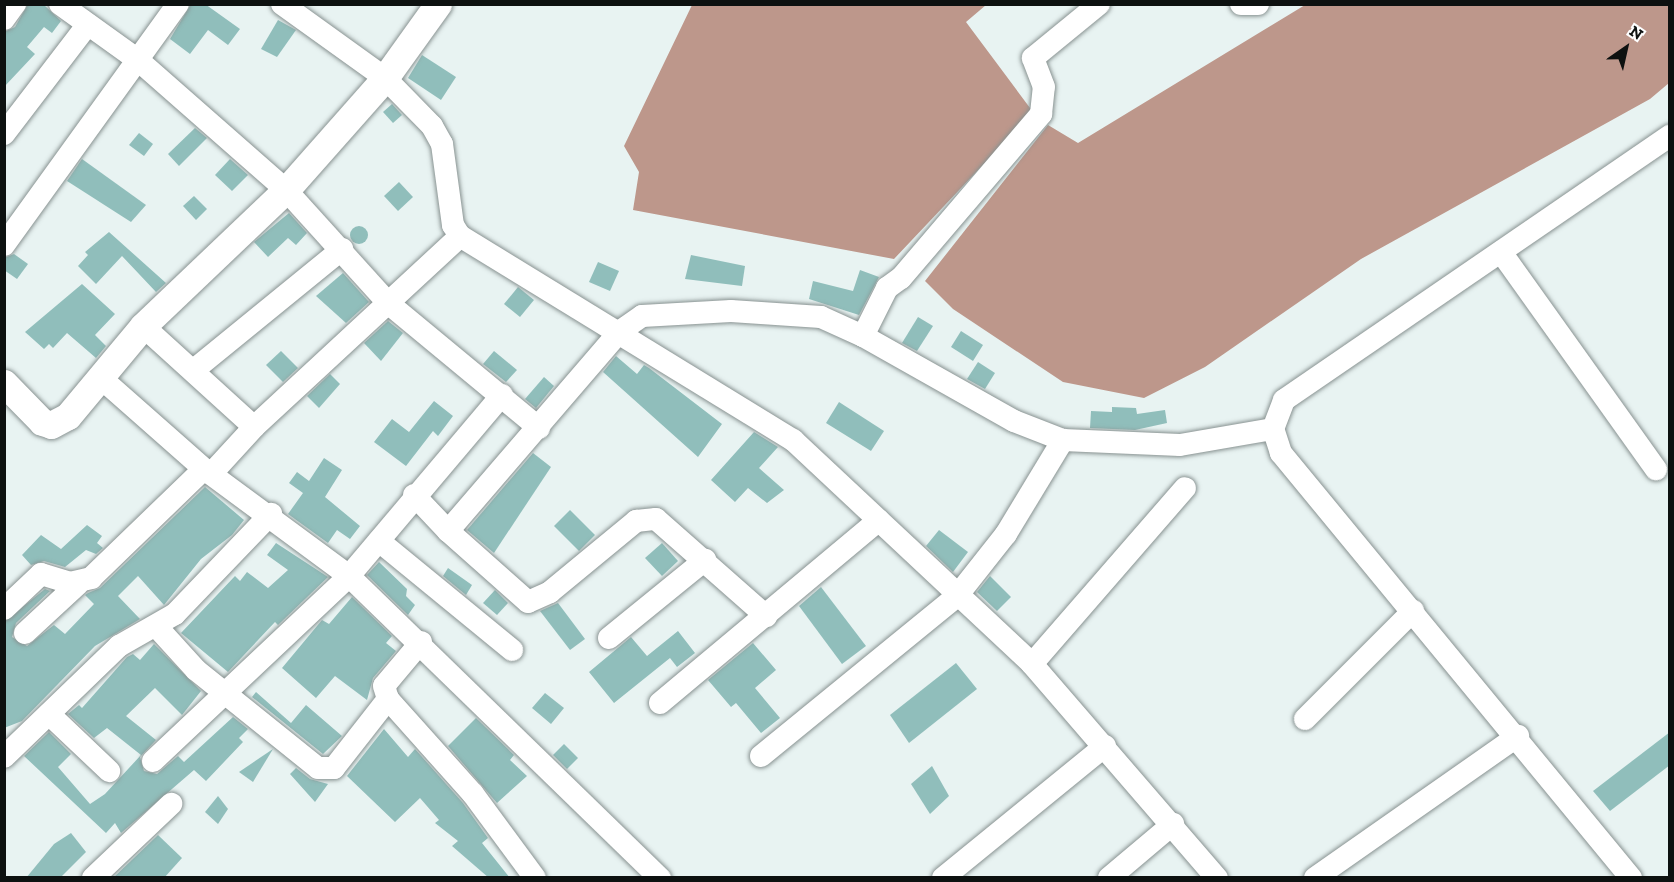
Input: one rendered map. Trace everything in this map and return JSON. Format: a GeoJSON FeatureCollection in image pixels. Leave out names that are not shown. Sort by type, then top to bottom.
{"type":"FeatureCollection","features":[{"type":"Feature","properties":{"kind":"main road"},"geometry":{"type":"LineString","coordinates":[[4,383],[51,425],[68,416],[102,379],[143,326],[286,190],[385,78],[438,4]]}},
{"type":"Feature","properties":{"kind":"street"},"geometry":{"type":"LineString","coordinates":[[4,19],[15,4]]}},
{"type":"Feature","properties":{"kind":"street"},"geometry":{"type":"LineString","coordinates":[[60,4],[138,60],[286,190],[342,249],[388,303],[502,395],[539,429]]}},
{"type":"Feature","properties":{"kind":"street"},"geometry":{"type":"LineString","coordinates":[[4,245],[12,213],[138,60],[178,4]]}},
{"type":"Feature","properties":{"kind":"street"},"geometry":{"type":"LineString","coordinates":[[282,4],[385,78],[432,126],[442,144],[453,225],[460,236],[793,440],[1032,664],[1173,824],[1217,878]]}},
{"type":"Feature","properties":{"kind":"street"},"geometry":{"type":"LineString","coordinates":[[863,336],[887,288],[901,278],[1041,114],[1044,87],[1033,58],[1099,4]]}},
{"type":"Feature","properties":{"kind":"street"},"geometry":{"type":"LineString","coordinates":[[1241,4],[1258,4]]}},
{"type":"Feature","properties":{"kind":"street"},"geometry":{"type":"LineString","coordinates":[[4,134],[88,24]]}},
{"type":"Feature","properties":{"kind":"street"},"geometry":{"type":"LineString","coordinates":[[1631,878],[1518,736],[1281,453],[1273,429],[1284,400],[1670,136]]}},
{"type":"Feature","properties":{"kind":"street"},"geometry":{"type":"LineString","coordinates":[[25,633],[78,584],[122,549],[460,236]]}},
{"type":"Feature","properties":{"kind":"street"},"geometry":{"type":"LineString","coordinates":[[195,369],[342,249]]}},
{"type":"Feature","properties":{"kind":"street"},"geometry":{"type":"LineString","coordinates":[[1501,252],[1656,469]]}},
{"type":"Feature","properties":{"kind":"street"},"geometry":{"type":"LineString","coordinates":[[448,531],[539,429],[620,332],[642,316],[731,311],[821,317],[863,336],[994,411],[1063,440],[1180,445],[1273,429]]}},
{"type":"Feature","properties":{"kind":"street"},"geometry":{"type":"LineString","coordinates":[[143,326],[195,369],[254,427]]}},
{"type":"Feature","properties":{"kind":"street"},"geometry":{"type":"LineString","coordinates":[[102,379],[207,471],[271,514],[350,576],[421,642],[660,878]]}},
{"type":"Feature","properties":{"kind":"street"},"geometry":{"type":"LineString","coordinates":[[153,761],[350,576],[414,495],[502,395]]}},
{"type":"Feature","properties":{"kind":"street"},"geometry":{"type":"LineString","coordinates":[[761,756],[957,596],[1006,534],[1063,440]]}},
{"type":"Feature","properties":{"kind":"street"},"geometry":{"type":"LineString","coordinates":[[1032,664],[1185,488]]}},
{"type":"Feature","properties":{"kind":"street"},"geometry":{"type":"LineString","coordinates":[[414,495],[448,531],[528,603],[550,592],[636,521],[647,518],[664,523],[766,616]]}},
{"type":"Feature","properties":{"kind":"street"},"geometry":{"type":"LineString","coordinates":[[4,757],[119,646],[175,614],[271,514]]}},
{"type":"Feature","properties":{"kind":"street"},"geometry":{"type":"LineString","coordinates":[[660,703],[879,520]]}},
{"type":"Feature","properties":{"kind":"street"},"geometry":{"type":"LineString","coordinates":[[379,542],[512,650]]}},
{"type":"Feature","properties":{"kind":"street"},"geometry":{"type":"LineString","coordinates":[[609,638],[705,560]]}},
{"type":"Feature","properties":{"kind":"street"},"geometry":{"type":"LineString","coordinates":[[4,609],[41,574],[78,584]]}},
{"type":"Feature","properties":{"kind":"street"},"geometry":{"type":"LineString","coordinates":[[1305,719],[1413,610]]}},
{"type":"Feature","properties":{"kind":"street"},"geometry":{"type":"LineString","coordinates":[[156,626],[196,670],[228,692],[309,764],[334,768],[388,699]]}},
{"type":"Feature","properties":{"kind":"street"},"geometry":{"type":"LineString","coordinates":[[421,642],[384,686],[388,699],[472,794],[535,878]]}},
{"type":"Feature","properties":{"kind":"street"},"geometry":{"type":"LineString","coordinates":[[49,714],[109,771]]}},
{"type":"Feature","properties":{"kind":"street"},"geometry":{"type":"LineString","coordinates":[[1315,878],[1518,736]]}},
{"type":"Feature","properties":{"kind":"street"},"geometry":{"type":"LineString","coordinates":[[943,878],[1105,746]]}},
{"type":"Feature","properties":{"kind":"street"},"geometry":{"type":"LineString","coordinates":[[93,878],[171,804]]}},
{"type":"Feature","properties":{"kind":"street"},"geometry":{"type":"LineString","coordinates":[[1109,878],[1173,824]]}},
{"type":"Feature","properties":{"kind":"shaded area"},"geometry":{"type":"Polygon","coordinates":[[[692,5],[986,5],[966,22],[1033,112],[894,259],[633,210],[639,172],[624,146],[692,5]]]}},
{"type":"Feature","properties":{"kind":"shaded area"},"geometry":{"type":"Polygon","coordinates":[[[1305,5],[1669,5],[1669,83],[1650,99],[1361,259],[1205,367],[1144,398],[1063,382],[953,309],[925,281],[1048,125],[1078,143],[1305,5]]]}},
{"type":"Feature","properties":{"kind":"building"},"geometry":{"type":"Polygon","coordinates":[[[28,4],[43,4],[61,21],[52,33],[44,27],[27,47],[35,54],[4,87],[4,32],[15,27],[28,4]]]}},
{"type":"Feature","properties":{"kind":"building"},"geometry":{"type":"Polygon","coordinates":[[[191,4],[205,4],[240,29],[228,45],[208,30],[190,54],[170,39],[191,4]]]}},
{"type":"Feature","properties":{"kind":"building"},"geometry":{"type":"Polygon","coordinates":[[[278,20],[296,30],[277,57],[261,49],[278,20]]]}},
{"type":"Feature","properties":{"kind":"building"},"geometry":{"type":"Polygon","coordinates":[[[422,55],[456,77],[441,100],[408,78],[422,55]]]}},
{"type":"Feature","properties":{"kind":"building"},"geometry":{"type":"Polygon","coordinates":[[[392,104],[402,115],[393,123],[383,112],[392,104]]]}},
{"type":"Feature","properties":{"kind":"building"},"geometry":{"type":"Polygon","coordinates":[[[195,128],[207,138],[179,166],[168,154],[195,128]]]}},
{"type":"Feature","properties":{"kind":"building"},"geometry":{"type":"Polygon","coordinates":[[[139,133],[153,144],[144,156],[129,145],[139,133]]]}},
{"type":"Feature","properties":{"kind":"building"},"geometry":{"type":"Polygon","coordinates":[[[82,159],[146,205],[131,222],[67,181],[82,159]]]}},
{"type":"Feature","properties":{"kind":"building"},"geometry":{"type":"Polygon","coordinates":[[[230,159],[248,175],[232,191],[215,175],[230,159]]]}},
{"type":"Feature","properties":{"kind":"building"},"geometry":{"type":"Polygon","coordinates":[[[399,182],[413,197],[398,211],[384,196],[399,182]]]}},
{"type":"Feature","properties":{"kind":"building"},"geometry":{"type":"Polygon","coordinates":[[[194,196],[207,209],[196,220],[183,206],[194,196]]]}},
{"type":"Feature","properties":{"kind":"building"},"geometry":{"type":"Polygon","coordinates":[[[289,213],[307,233],[296,245],[288,238],[268,257],[254,242],[289,213]]]}},
{"type":"Feature","properties":{"kind":"building"},"geometry":{"type":"Polygon","coordinates":[[[359,226],[365,229],[368,235],[365,241],[359,244],[353,241],[350,235],[353,229],[359,226]]]}},
{"type":"Feature","properties":{"kind":"building"},"geometry":{"type":"Polygon","coordinates":[[[109,232],[166,283],[156,292],[122,256],[96,284],[78,266],[88,255],[85,252],[109,232]]]}},
{"type":"Feature","properties":{"kind":"building"},"geometry":{"type":"Polygon","coordinates":[[[14,254],[28,264],[17,279],[4,270],[4,258],[14,254]]]}},
{"type":"Feature","properties":{"kind":"building"},"geometry":{"type":"Polygon","coordinates":[[[691,255],[745,266],[742,286],[685,279],[691,255]]]}},
{"type":"Feature","properties":{"kind":"building"},"geometry":{"type":"Polygon","coordinates":[[[598,262],[619,271],[610,291],[589,282],[598,262]]]}},
{"type":"Feature","properties":{"kind":"building"},"geometry":{"type":"Polygon","coordinates":[[[860,270],[879,277],[859,315],[809,299],[813,281],[853,291],[860,270]]]}},
{"type":"Feature","properties":{"kind":"building"},"geometry":{"type":"Polygon","coordinates":[[[343,273],[369,302],[346,323],[316,296],[343,273]]]}},
{"type":"Feature","properties":{"kind":"building"},"geometry":{"type":"Polygon","coordinates":[[[82,284],[115,314],[95,335],[106,346],[96,358],[67,333],[53,348],[49,344],[44,349],[25,332],[82,284]]]}},
{"type":"Feature","properties":{"kind":"building"},"geometry":{"type":"Polygon","coordinates":[[[518,287],[534,300],[520,317],[504,304],[518,287]]]}},
{"type":"Feature","properties":{"kind":"building"},"geometry":{"type":"Polygon","coordinates":[[[918,317],[933,326],[917,351],[902,343],[918,317]]]}},
{"type":"Feature","properties":{"kind":"building"},"geometry":{"type":"Polygon","coordinates":[[[388,321],[403,333],[381,361],[364,343],[388,321]]]}},
{"type":"Feature","properties":{"kind":"building"},"geometry":{"type":"Polygon","coordinates":[[[961,331],[983,345],[973,361],[951,347],[961,331]]]}},
{"type":"Feature","properties":{"kind":"building"},"geometry":{"type":"Polygon","coordinates":[[[281,351],[298,368],[283,382],[266,365],[281,351]]]}},
{"type":"Feature","properties":{"kind":"building"},"geometry":{"type":"Polygon","coordinates":[[[494,351],[517,370],[506,382],[483,364],[494,351]]]}},
{"type":"Feature","properties":{"kind":"building"},"geometry":{"type":"Polygon","coordinates":[[[616,356],[637,374],[644,365],[649,368],[722,424],[698,457],[603,372],[616,356]]]}},
{"type":"Feature","properties":{"kind":"building"},"geometry":{"type":"Polygon","coordinates":[[[978,362],[995,373],[985,389],[967,379],[978,362]]]}},
{"type":"Feature","properties":{"kind":"building"},"geometry":{"type":"Polygon","coordinates":[[[330,374],[340,384],[319,408],[307,396],[330,374]]]}},
{"type":"Feature","properties":{"kind":"building"},"geometry":{"type":"Polygon","coordinates":[[[544,377],[554,386],[536,408],[525,399],[544,377]]]}},
{"type":"Feature","properties":{"kind":"building"},"geometry":{"type":"Polygon","coordinates":[[[434,401],[453,416],[438,436],[433,431],[406,466],[374,442],[392,419],[409,432],[434,401]]]}},
{"type":"Feature","properties":{"kind":"building"},"geometry":{"type":"Polygon","coordinates":[[[839,402],[884,431],[871,451],[826,423],[839,402]]]}},
{"type":"Feature","properties":{"kind":"building"},"geometry":{"type":"Polygon","coordinates":[[[1112,407],[1136,408],[1137,414],[1165,410],[1167,423],[1135,430],[1090,428],[1091,411],[1112,412],[1112,407]]]}},
{"type":"Feature","properties":{"kind":"building"},"geometry":{"type":"Polygon","coordinates":[[[754,432],[778,447],[759,468],[784,490],[767,503],[748,488],[735,502],[711,480],[754,432]]]}},
{"type":"Feature","properties":{"kind":"building"},"geometry":{"type":"Polygon","coordinates":[[[533,453],[551,467],[494,553],[467,530],[533,453]]]}},
{"type":"Feature","properties":{"kind":"building"},"geometry":{"type":"Polygon","coordinates":[[[324,458],[342,470],[325,497],[360,526],[350,539],[337,530],[328,543],[288,514],[303,493],[289,483],[297,472],[309,481],[324,458]]]}},
{"type":"Feature","properties":{"kind":"building"},"geometry":{"type":"Polygon","coordinates":[[[205,487],[244,520],[232,535],[201,559],[164,605],[138,576],[118,596],[140,619],[95,646],[22,721],[4,728],[4,622],[45,589],[50,591],[16,623],[12,637],[27,646],[54,625],[65,634],[94,604],[85,595],[100,588],[205,487]]]}},
{"type":"Feature","properties":{"kind":"building"},"geometry":{"type":"Polygon","coordinates":[[[570,510],[595,535],[579,551],[554,526],[570,510]]]}},
{"type":"Feature","properties":{"kind":"building"},"geometry":{"type":"Polygon","coordinates":[[[87,525],[102,536],[97,543],[103,548],[96,554],[86,550],[65,567],[44,561],[31,565],[22,555],[41,535],[61,549],[87,525]]]}},
{"type":"Feature","properties":{"kind":"building"},"geometry":{"type":"Polygon","coordinates":[[[939,530],[968,552],[953,572],[926,546],[939,530]]]}},
{"type":"Feature","properties":{"kind":"building"},"geometry":{"type":"Polygon","coordinates":[[[276,543],[328,577],[278,625],[275,622],[228,672],[181,633],[235,576],[240,581],[247,572],[268,588],[288,570],[267,555],[276,543]]]}},
{"type":"Feature","properties":{"kind":"building"},"geometry":{"type":"Polygon","coordinates":[[[662,543],[678,561],[662,576],[645,558],[662,543]]]}},
{"type":"Feature","properties":{"kind":"building"},"geometry":{"type":"Polygon","coordinates":[[[379,562],[407,589],[406,596],[415,605],[408,615],[367,575],[379,562]]]}},
{"type":"Feature","properties":{"kind":"building"},"geometry":{"type":"Polygon","coordinates":[[[448,568],[472,585],[466,595],[443,576],[448,568]]]}},
{"type":"Feature","properties":{"kind":"building"},"geometry":{"type":"Polygon","coordinates":[[[990,576],[1011,597],[997,611],[977,592],[990,576]]]}},
{"type":"Feature","properties":{"kind":"building"},"geometry":{"type":"Polygon","coordinates":[[[821,587],[866,646],[842,664],[799,606],[821,587]]]}},
{"type":"Feature","properties":{"kind":"building"},"geometry":{"type":"Polygon","coordinates":[[[495,590],[508,603],[497,615],[483,603],[495,590]]]}},
{"type":"Feature","properties":{"kind":"building"},"geometry":{"type":"Polygon","coordinates":[[[352,597],[392,636],[386,643],[396,651],[373,678],[367,700],[335,676],[316,698],[282,668],[322,620],[329,624],[352,597]]]}},
{"type":"Feature","properties":{"kind":"building"},"geometry":{"type":"Polygon","coordinates":[[[558,603],[585,639],[570,650],[540,611],[558,603]]]}},
{"type":"Feature","properties":{"kind":"building"},"geometry":{"type":"Polygon","coordinates":[[[678,631],[695,653],[677,667],[670,658],[614,703],[589,672],[631,637],[647,656],[678,631]]]}},
{"type":"Feature","properties":{"kind":"building"},"geometry":{"type":"Polygon","coordinates":[[[753,643],[776,670],[755,688],[780,718],[761,733],[736,703],[731,707],[708,680],[753,643]]]}},
{"type":"Feature","properties":{"kind":"building"},"geometry":{"type":"Polygon","coordinates":[[[154,644],[201,691],[182,715],[155,688],[126,716],[156,740],[140,757],[144,771],[157,774],[178,756],[184,762],[233,717],[248,729],[239,738],[243,742],[206,781],[194,770],[121,833],[115,823],[106,833],[24,756],[49,732],[71,754],[58,767],[90,804],[105,794],[141,755],[107,728],[94,738],[68,714],[79,705],[82,708],[127,657],[133,654],[140,660],[154,644]]]}},
{"type":"Feature","properties":{"kind":"building"},"geometry":{"type":"Polygon","coordinates":[[[956,663],[977,689],[909,743],[890,715],[956,663]]]}},
{"type":"Feature","properties":{"kind":"building"},"geometry":{"type":"Polygon","coordinates":[[[256,692],[291,723],[306,705],[342,736],[323,754],[252,697],[256,692]]]}},
{"type":"Feature","properties":{"kind":"building"},"geometry":{"type":"Polygon","coordinates":[[[545,693],[564,708],[551,724],[532,708],[545,693]]]}},
{"type":"Feature","properties":{"kind":"building"},"geometry":{"type":"Polygon","coordinates":[[[476,718],[514,755],[510,760],[527,776],[497,803],[448,746],[476,718]]]}},
{"type":"Feature","properties":{"kind":"building"},"geometry":{"type":"Polygon","coordinates":[[[384,729],[408,757],[415,749],[463,803],[488,838],[482,843],[510,878],[489,878],[452,846],[458,841],[435,823],[439,820],[420,798],[395,822],[347,776],[384,729]]]}},
{"type":"Feature","properties":{"kind":"building"},"geometry":{"type":"Polygon","coordinates":[[[1670,732],[1670,765],[1610,811],[1593,791],[1670,732]]]}},
{"type":"Feature","properties":{"kind":"building"},"geometry":{"type":"Polygon","coordinates":[[[564,744],[578,758],[567,769],[553,755],[564,744]]]}},
{"type":"Feature","properties":{"kind":"building"},"geometry":{"type":"Polygon","coordinates":[[[273,749],[253,782],[239,772],[273,749]]]}},
{"type":"Feature","properties":{"kind":"building"},"geometry":{"type":"Polygon","coordinates":[[[932,766],[949,796],[930,814],[911,784],[932,766]]]}},
{"type":"Feature","properties":{"kind":"building"},"geometry":{"type":"Polygon","coordinates":[[[296,768],[310,779],[328,784],[315,802],[290,774],[296,768]]]}},
{"type":"Feature","properties":{"kind":"building"},"geometry":{"type":"Polygon","coordinates":[[[218,796],[228,809],[218,824],[205,812],[218,796]]]}},
{"type":"Feature","properties":{"kind":"building"},"geometry":{"type":"Polygon","coordinates":[[[71,833],[86,852],[60,878],[26,878],[54,844],[71,833]]]}},
{"type":"Feature","properties":{"kind":"building"},"geometry":{"type":"Polygon","coordinates":[[[158,835],[182,858],[164,878],[113,878],[158,835]]]}}]}
